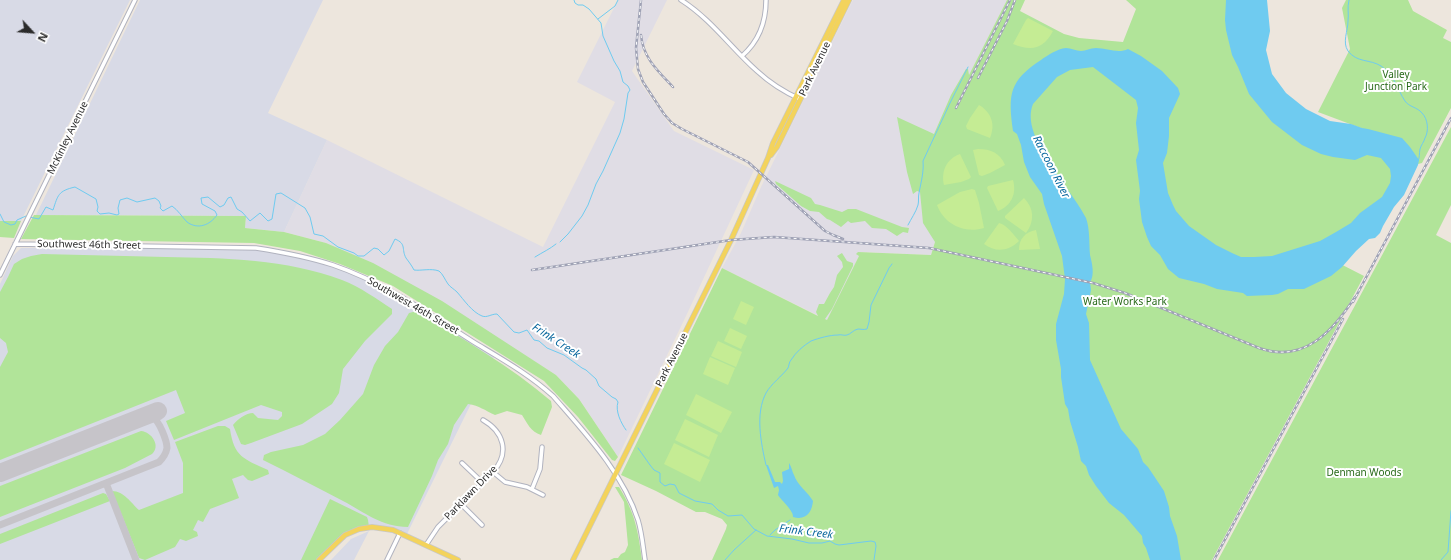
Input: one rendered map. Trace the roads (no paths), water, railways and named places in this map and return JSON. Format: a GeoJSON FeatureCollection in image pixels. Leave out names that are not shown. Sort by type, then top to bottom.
{"type":"FeatureCollection","features":[{"type":"Feature","properties":{"kind":"main road","name":"Park Avenue"},"geometry":{"type":"LineString","coordinates":[[798,98],[844,0]]}},
{"type":"Feature","properties":{"kind":"main road","name":"Park Avenue"},"geometry":{"type":"LineString","coordinates":[[573,560],[731,240],[768,158],[773,143],[849,0]]}},
{"type":"Feature","properties":{"kind":"main road"},"geometry":{"type":"LineString","coordinates":[[319,560],[346,535],[360,529],[372,527],[386,528],[400,533],[458,560]]}},
{"type":"Feature","properties":{"kind":"street","name":"McKinley Avenue"},"geometry":{"type":"LineString","coordinates":[[0,275],[135,0]]}},
{"type":"Feature","properties":{"kind":"street"},"geometry":{"type":"LineString","coordinates":[[681,0],[705,18],[765,78],[782,90],[798,98]]}},
{"type":"Feature","properties":{"kind":"street"},"geometry":{"type":"LineString","coordinates":[[742,56],[749,50],[759,34],[765,15],[766,0]]}},
{"type":"Feature","properties":{"kind":"street","name":"Southwest 46th Street"},"geometry":{"type":"LineString","coordinates":[[15,244],[256,248],[300,256],[334,266],[377,284],[405,299],[530,378],[560,405],[602,455],[615,474],[630,501],[638,520],[645,560]]}},
{"type":"Feature","properties":{"kind":"street","name":"Parklawn Drive"},"geometry":{"type":"LineString","coordinates":[[426,545],[434,531],[493,472],[502,457],[502,442],[498,431],[491,424],[483,420]]}},
{"type":"Feature","properties":{"kind":"street"},"geometry":{"type":"LineString","coordinates":[[532,489],[540,469],[542,447]]}},
{"type":"Feature","properties":{"kind":"street"},"geometry":{"type":"LineString","coordinates":[[462,463],[482,482]]}},
{"type":"Feature","properties":{"kind":"street"},"geometry":{"type":"LineString","coordinates":[[493,472],[505,482],[522,485],[543,495]]}},
{"type":"Feature","properties":{"kind":"street"},"geometry":{"type":"LineString","coordinates":[[461,504],[482,525]]}},
{"type":"Feature","properties":{"kind":"street"},"geometry":{"type":"LineString","coordinates":[[387,560],[400,533]]}},
{"type":"Feature","properties":{"kind":"water","name":"Raccoon River"},"geometry":{"type":"Polygon","coordinates":[[[1226,0],[1267,0],[1270,31],[1266,50],[1272,74],[1286,93],[1306,109],[1330,121],[1351,124],[1402,138],[1419,160],[1404,195],[1394,207],[1380,233],[1375,238],[1369,239],[1342,267],[1331,276],[1304,289],[1288,289],[1272,295],[1247,296],[1243,293],[1217,289],[1179,278],[1168,269],[1160,255],[1151,246],[1142,222],[1139,199],[1140,191],[1136,160],[1139,150],[1136,123],[1138,108],[1136,100],[1093,67],[1070,70],[1057,77],[1033,104],[1031,117],[1034,132],[1040,147],[1049,163],[1079,206],[1087,222],[1093,272],[1090,282],[1091,290],[1086,314],[1089,323],[1090,360],[1121,429],[1138,449],[1143,462],[1164,491],[1177,536],[1181,560],[1150,560],[1143,543],[1142,536],[1124,515],[1109,503],[1089,475],[1086,466],[1081,461],[1068,409],[1065,404],[1056,340],[1056,324],[1064,294],[1065,279],[1062,256],[1042,194],[1030,177],[1024,162],[1021,145],[1017,134],[1013,131],[1011,118],[1011,98],[1013,90],[1022,75],[1041,60],[1056,51],[1066,48],[1081,51],[1092,48],[1116,51],[1128,49],[1162,71],[1178,88],[1180,94],[1169,118],[1167,153],[1163,163],[1168,193],[1176,211],[1189,226],[1216,245],[1241,257],[1272,256],[1320,241],[1351,223],[1360,213],[1382,197],[1390,183],[1390,169],[1381,158],[1367,155],[1355,160],[1321,154],[1302,145],[1272,122],[1249,94],[1232,55],[1226,30],[1226,0]]]}},
{"type":"Feature","properties":{"kind":"water"},"geometry":{"type":"Polygon","coordinates":[[[789,463],[795,479],[813,501],[810,512],[805,517],[793,517],[790,509],[778,495],[778,486],[774,488],[766,465],[768,465],[775,482],[780,482],[782,484],[782,472],[789,469],[789,463]]]}},
{"type":"Feature","properties":{"kind":"waterway"},"geometry":{"type":"LineString","coordinates":[[560,242],[582,216],[588,205],[596,184],[620,133],[628,93],[630,90],[623,82],[620,71],[603,36],[601,23],[589,9],[583,5],[578,5],[574,0]]}},
{"type":"Feature","properties":{"kind":"waterway"},"geometry":{"type":"LineString","coordinates":[[598,19],[615,6],[618,0]]}},
{"type":"Feature","properties":{"kind":"waterway"},"geometry":{"type":"LineString","coordinates":[[1349,0],[1348,25],[1345,40],[1346,48],[1355,57],[1377,64],[1385,69],[1392,77],[1405,101],[1420,111],[1426,118],[1427,132],[1420,149],[1418,161]]}},
{"type":"Feature","properties":{"kind":"waterway"},"geometry":{"type":"LineString","coordinates":[[908,225],[918,205],[923,173],[923,161],[968,67]]}},
{"type":"Feature","properties":{"kind":"waterway","name":"Frink Creek"},"geometry":{"type":"LineString","coordinates":[[29,217],[39,219],[46,207],[53,210],[60,194],[65,190],[75,187],[96,199],[98,207],[97,211],[100,214],[119,214],[118,208],[120,200],[127,198],[137,202],[155,198],[159,201],[161,206],[160,208],[163,211],[172,206],[187,222],[195,226],[199,226],[207,224],[217,215],[215,211],[202,204],[201,198],[208,197],[220,207],[224,205],[228,198],[231,197],[237,209],[250,221],[260,213],[268,221],[272,219],[276,194],[281,193],[305,208],[310,217],[314,234],[323,236],[338,247],[358,256],[364,256],[374,248],[378,249],[384,255],[389,251],[395,239],[399,241],[402,245],[406,258],[414,270],[439,271],[449,285],[478,314],[486,317],[497,314],[514,332],[519,333],[527,330],[534,340],[539,341],[547,348],[564,355],[586,370],[596,379],[599,386],[616,399],[618,402],[617,409],[619,417],[626,430]]}},
{"type":"Feature","properties":{"kind":"waterway","name":"Frink Creek"},"geometry":{"type":"LineString","coordinates":[[0,214],[4,222],[11,225],[15,224],[17,220],[26,216]]}},
{"type":"Feature","properties":{"kind":"waterway"},"geometry":{"type":"LineString","coordinates":[[535,257],[556,244]]}},
{"type":"Feature","properties":{"kind":"waterway"},"geometry":{"type":"LineString","coordinates":[[766,465],[760,429],[761,410],[766,393],[788,368],[795,354],[811,341],[832,336],[847,335],[858,329],[867,329],[871,305],[892,264]]}},
{"type":"Feature","properties":{"kind":"waterway","name":"Frink Creek"},"geometry":{"type":"LineString","coordinates":[[638,448],[654,470],[660,473],[660,482],[665,486],[670,484],[675,485],[679,493],[695,501],[712,504],[728,516],[742,515],[754,529],[767,536],[809,543],[822,543],[830,541],[839,545],[871,541],[875,542],[876,546],[874,560]]}},
{"type":"Feature","properties":{"kind":"waterway"},"geometry":{"type":"LineString","coordinates":[[1441,560],[1448,552],[1451,511]]}},
{"type":"Feature","properties":{"kind":"waterway"},"geometry":{"type":"LineString","coordinates":[[770,535],[790,520]]}},
{"type":"Feature","properties":{"kind":"waterway"},"geometry":{"type":"LineString","coordinates":[[725,560],[756,530]]}},
{"type":"Feature","properties":{"kind":"railway"},"geometry":{"type":"LineString","coordinates":[[641,0],[636,48],[638,69],[643,82],[664,114],[672,123],[682,129],[748,162],[825,231],[843,239]]}},
{"type":"Feature","properties":{"kind":"railway"},"geometry":{"type":"LineString","coordinates":[[956,108],[1010,0]]}},
{"type":"Feature","properties":{"kind":"railway"},"geometry":{"type":"LineString","coordinates":[[978,78],[1007,21],[1015,0]]}},
{"type":"Feature","properties":{"kind":"railway"},"geometry":{"type":"LineString","coordinates":[[641,35],[645,51],[652,64],[673,87]]}},
{"type":"Feature","properties":{"kind":"railway"},"geometry":{"type":"LineString","coordinates":[[1353,302],[1451,118]]}},
{"type":"Feature","properties":{"kind":"railway"},"geometry":{"type":"LineString","coordinates":[[532,270],[731,240],[774,237],[929,248],[1093,283],[1125,293],[1259,348],[1275,352],[1290,352],[1303,348],[1316,341],[1337,322],[1355,297]]}},
{"type":"Feature","properties":{"kind":"railway"},"geometry":{"type":"LineString","coordinates":[[1214,560],[1343,319]]}},
{"type":"Feature","properties":{"kind":"park label","name":"Valley Junction Park"},"geometry":{"type":"Point","coordinates":[1396,80]}},
{"type":"Feature","properties":{"kind":"park label","name":"Water Works Park"},"geometry":{"type":"Point","coordinates":[1125,302]}},
{"type":"Feature","properties":{"kind":"park label","name":"Denman Woods"},"geometry":{"type":"Point","coordinates":[1364,473]}}]}
